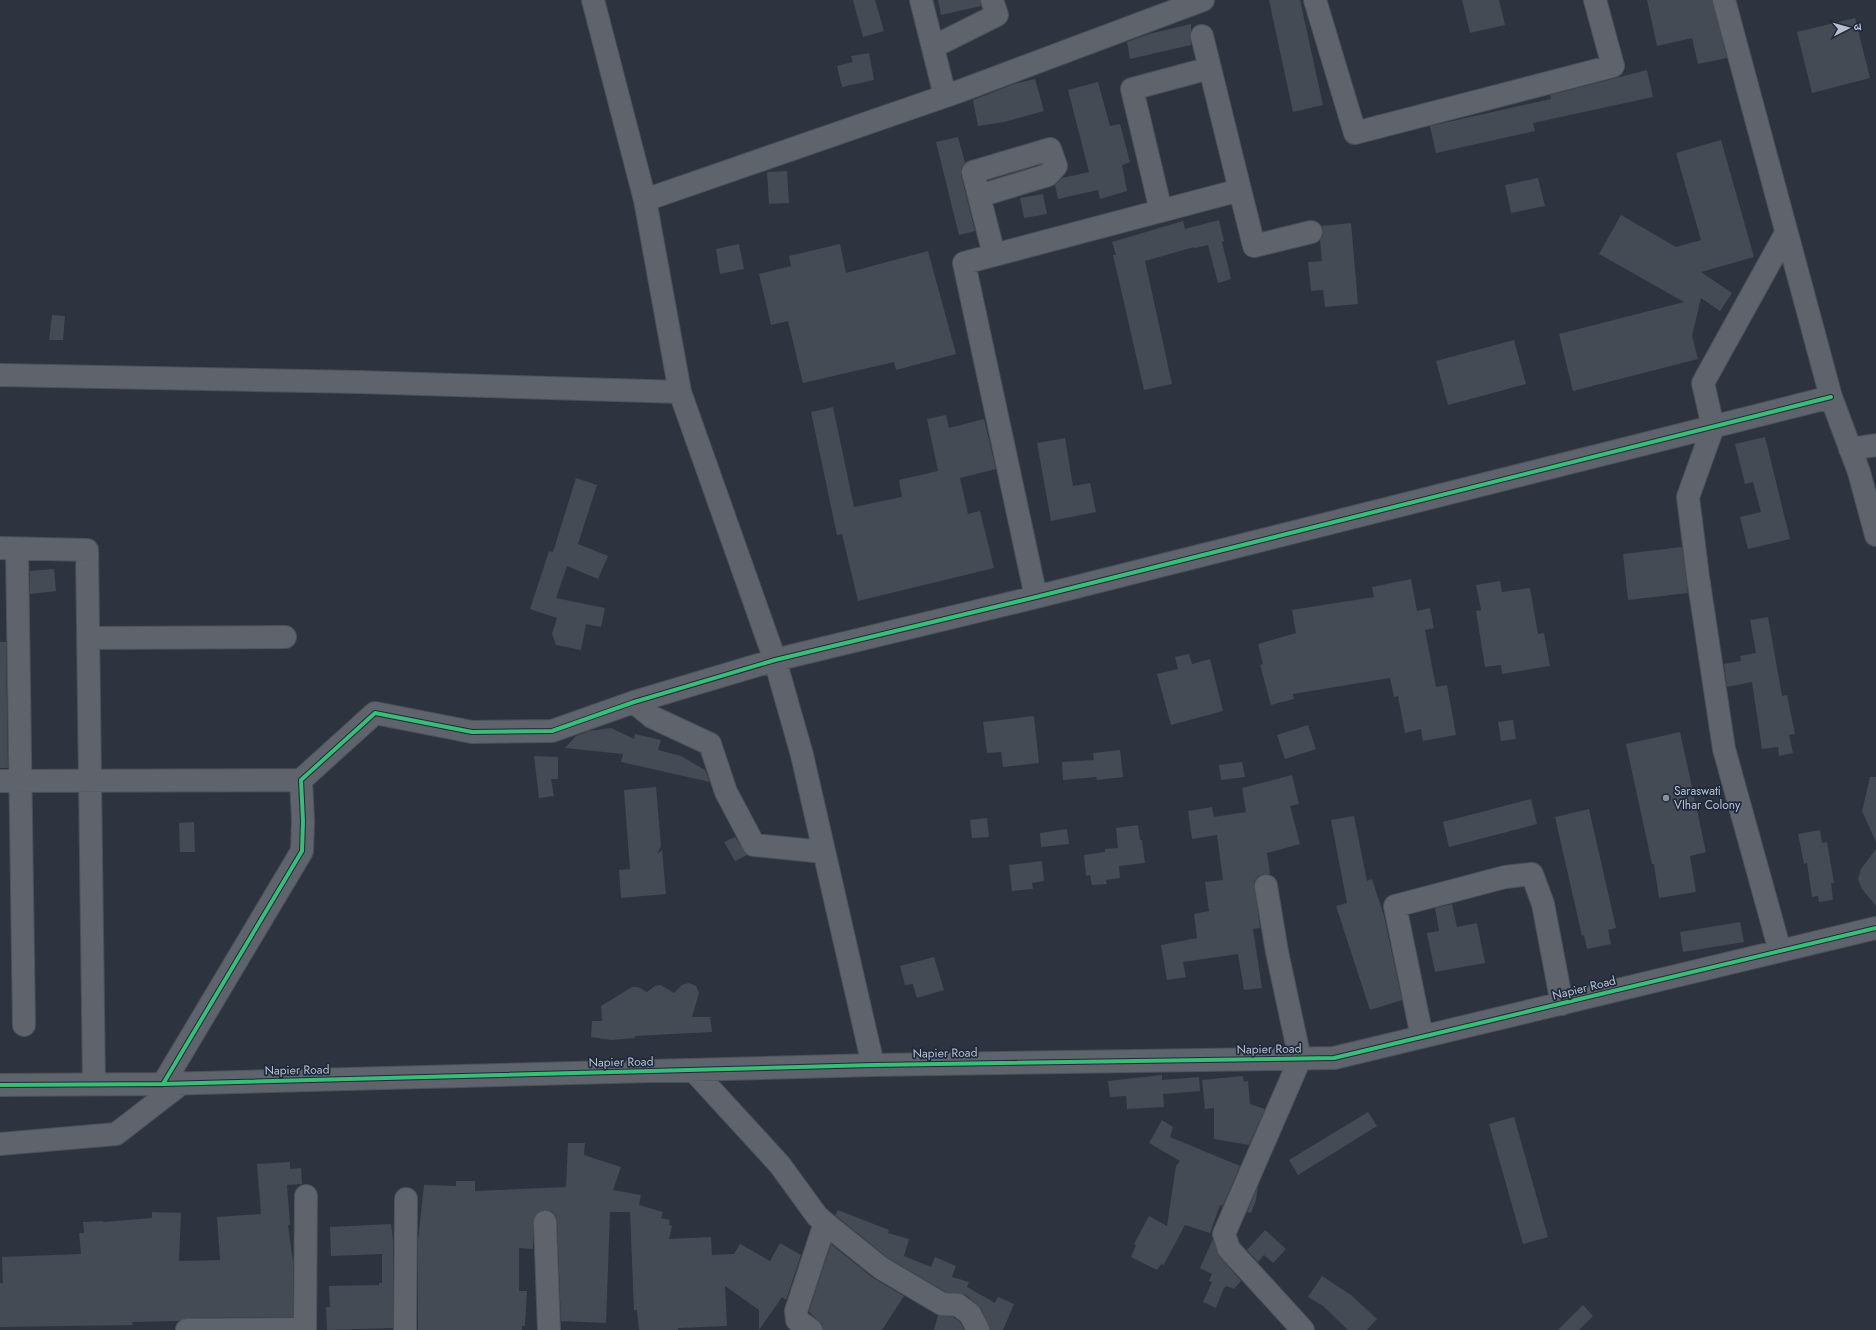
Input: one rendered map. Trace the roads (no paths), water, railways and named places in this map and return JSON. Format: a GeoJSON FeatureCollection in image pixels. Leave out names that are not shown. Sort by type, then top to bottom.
{"type":"FeatureCollection","features":[{"type":"Feature","properties":{"kind":"street"},"geometry":{"type":"LineString","coordinates":[[593,0],[645,200],[680,392],[775,660],[802,755],[873,1065]]}},
{"type":"Feature","properties":{"kind":"street"},"geometry":{"type":"LineString","coordinates":[[921,0],[945,96]]}},
{"type":"Feature","properties":{"kind":"street"},"geometry":{"type":"LineString","coordinates":[[933,47],[997,15],[992,0]]}},
{"type":"Feature","properties":{"kind":"street"},"geometry":{"type":"LineString","coordinates":[[645,200],[945,96],[1203,0]]}},
{"type":"Feature","properties":{"kind":"street"},"geometry":{"type":"LineString","coordinates":[[1315,0],[1356,133],[1613,66],[1595,0]]}},
{"type":"Feature","properties":{"kind":"street"},"geometry":{"type":"LineString","coordinates":[[1724,0],[1831,397],[1874,522]]}},
{"type":"Feature","properties":{"kind":"street"},"geometry":{"type":"LineString","coordinates":[[1202,36],[1254,246],[1311,232]]}},
{"type":"Feature","properties":{"kind":"street"},"geometry":{"type":"LineString","coordinates":[[1161,211],[1132,88],[1210,68]]}},
{"type":"Feature","properties":{"kind":"street"},"geometry":{"type":"LineString","coordinates":[[1036,598],[964,263],[1240,190]]}},
{"type":"Feature","properties":{"kind":"street"},"geometry":{"type":"LineString","coordinates":[[979,196],[994,255]]}},
{"type":"Feature","properties":{"kind":"street"},"geometry":{"type":"LineString","coordinates":[[1780,951],[1724,749],[1698,578],[1688,497],[1713,427],[1703,383],[1786,233]]}},
{"type":"Feature","properties":{"kind":"street"},"geometry":{"type":"LineString","coordinates":[[0,375],[680,392]]}},
{"type":"Feature","properties":{"kind":"street"},"geometry":{"type":"LineString","coordinates":[[10,781],[301,780],[375,713],[472,732],[552,731],[634,702],[775,660],[1036,598],[1831,397]]}},
{"type":"Feature","properties":{"kind":"street"},"geometry":{"type":"LineString","coordinates":[[1850,449],[1876,445]]}},
{"type":"Feature","properties":{"kind":"street"},"geometry":{"type":"LineString","coordinates":[[24,1025],[10,781],[9,548],[87,550],[94,1084]]}},
{"type":"Feature","properties":{"kind":"street"},"geometry":{"type":"LineString","coordinates":[[89,638],[285,637]]}},
{"type":"Feature","properties":{"kind":"street"},"geometry":{"type":"LineString","coordinates":[[634,702],[652,717],[710,744],[726,792],[754,845],[824,852]]}},
{"type":"Feature","properties":{"kind":"street"},"geometry":{"type":"LineString","coordinates":[[0,1144],[116,1134],[172,1084],[302,851],[303,821],[301,780]]}},
{"type":"Feature","properties":{"kind":"street"},"geometry":{"type":"LineString","coordinates":[[1422,1037],[1395,906],[1505,877],[1532,874],[1543,904],[1562,1004]]}},
{"type":"Feature","properties":{"kind":"street"},"geometry":{"type":"LineString","coordinates":[[1266,886],[1277,952],[1300,1059],[1224,1234],[1229,1249],[1302,1330]]}},
{"type":"Feature","properties":{"kind":"street","name":"Napier Road"},"geometry":{"type":"LineString","coordinates":[[0,1086],[172,1084],[873,1065],[1334,1058],[1876,928]]}},
{"type":"Feature","properties":{"kind":"street"},"geometry":{"type":"LineString","coordinates":[[693,1070],[780,1165],[816,1216],[881,1268],[942,1304],[958,1305],[970,1314],[978,1330]]}},
{"type":"Feature","properties":{"kind":"street"},"geometry":{"type":"LineString","coordinates":[[187,1330],[305,1330],[306,1196]]}},
{"type":"Feature","properties":{"kind":"street"},"geometry":{"type":"LineString","coordinates":[[405,1330],[406,1199]]}},
{"type":"Feature","properties":{"kind":"street"},"geometry":{"type":"LineString","coordinates":[[545,1222],[549,1330]]}},
{"type":"Feature","properties":{"kind":"street"},"geometry":{"type":"LineString","coordinates":[[811,1330],[797,1320],[796,1311],[825,1223]]}},
{"type":"Feature","properties":{"kind":"place","name":"Saraswati VIhar Colony"},"geometry":{"type":"Point","coordinates":[1666,798]}}]}
